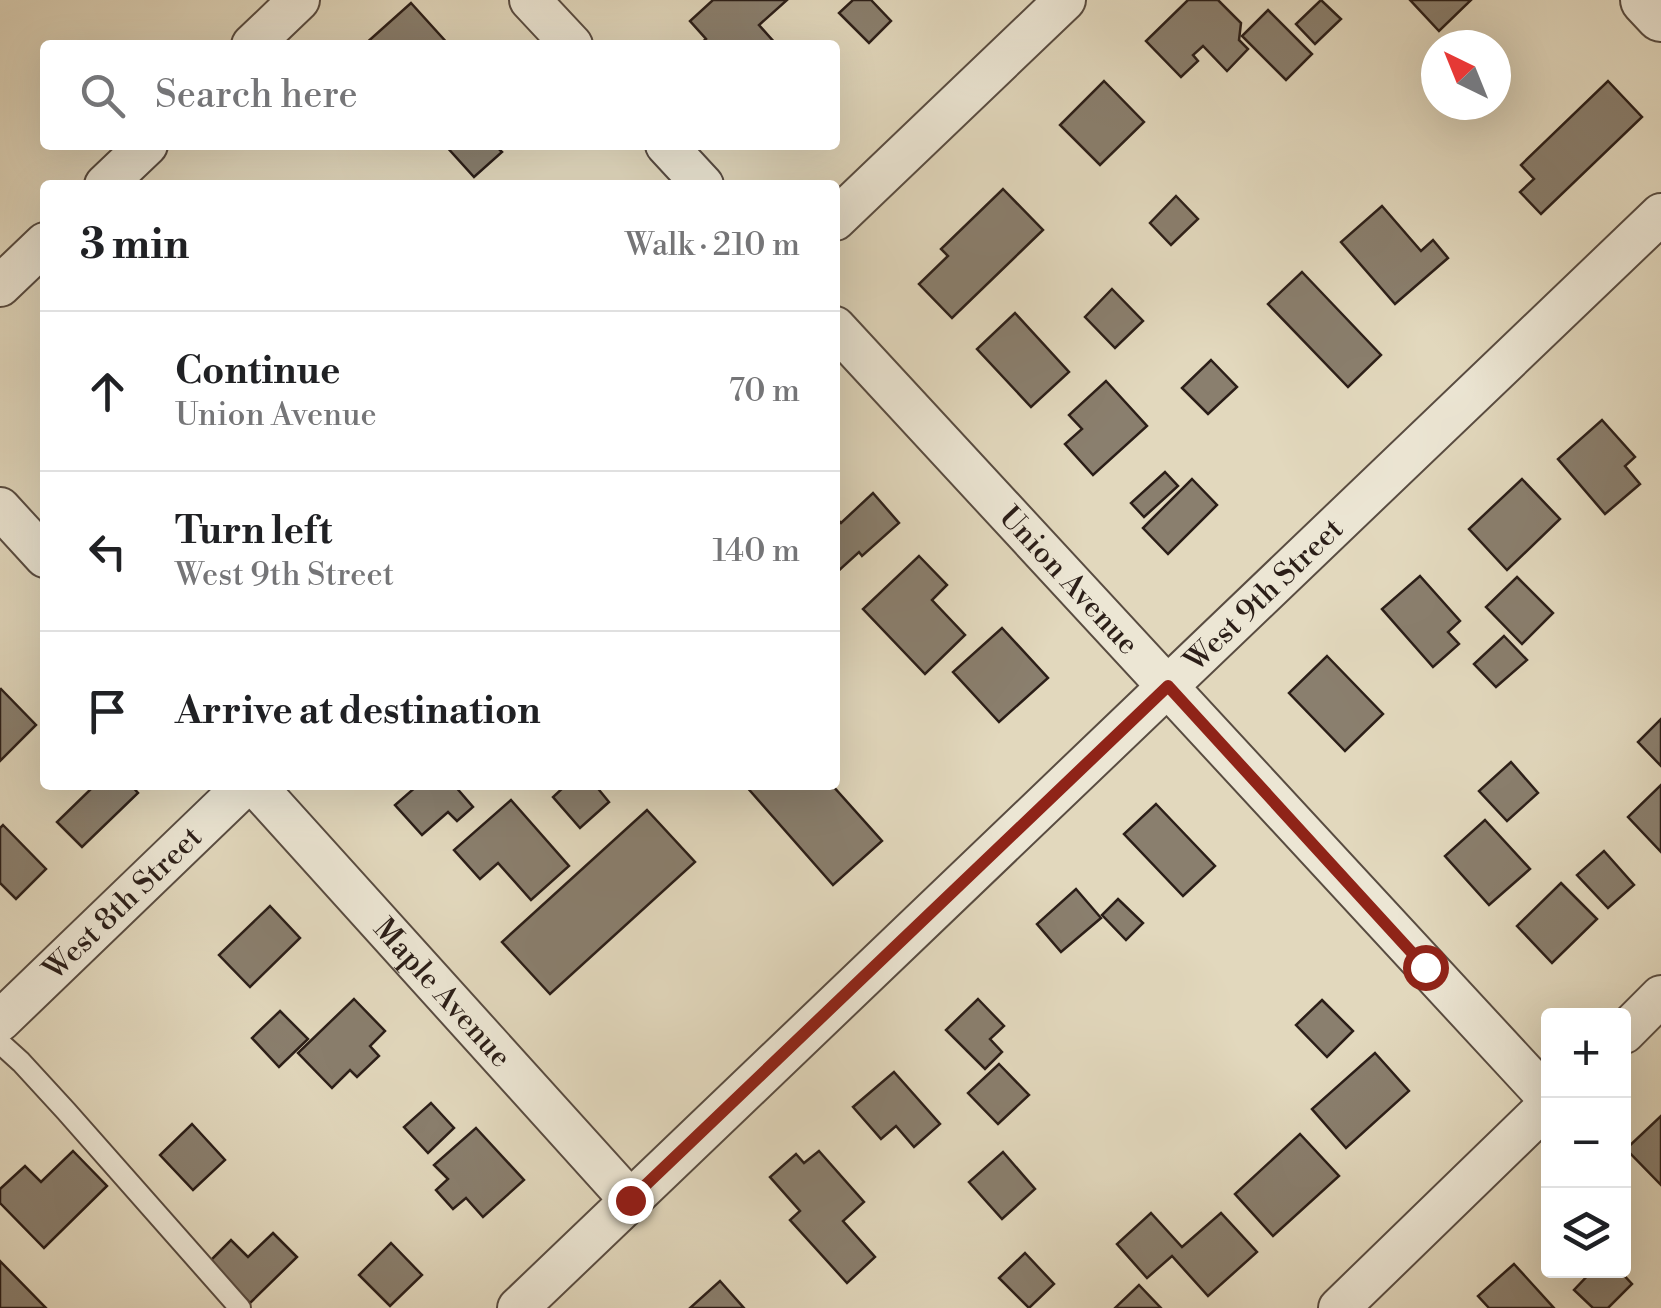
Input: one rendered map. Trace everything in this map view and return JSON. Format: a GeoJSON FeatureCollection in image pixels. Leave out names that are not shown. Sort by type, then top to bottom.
{"type":"FeatureCollection","features":[{"type":"Feature","properties":{"kind":"street"},"geometry":{"type":"LineString","coordinates":[[257,40],[299,0]]}},
{"type":"Feature","properties":{"kind":"street"},"geometry":{"type":"LineString","coordinates":[[530,0],[567,40]]}},
{"type":"Feature","properties":{"kind":"street"},"geometry":{"type":"LineString","coordinates":[[840,215],[1066,0]]}},
{"type":"Feature","properties":{"kind":"street"},"geometry":{"type":"LineString","coordinates":[[1646,0],[1661,16]]}},
{"type":"Feature","properties":{"kind":"street"},"geometry":{"type":"LineString","coordinates":[[110,180],[142,150]]}},
{"type":"Feature","properties":{"kind":"street"},"geometry":{"type":"LineString","coordinates":[[671,150],[698,180]]}},
{"type":"Feature","properties":{"kind":"street","name":"West 9th Street"},"geometry":{"type":"LineString","coordinates":[[518,1308],[1661,214]]}},
{"type":"Feature","properties":{"kind":"street"},"geometry":{"type":"LineString","coordinates":[[0,286],[40,248]]}},
{"type":"Feature","properties":{"kind":"street","name":"Union Avenue"},"geometry":{"type":"LineString","coordinates":[[840,332],[1541,1091]]}},
{"type":"Feature","properties":{"kind":"street"},"geometry":{"type":"LineString","coordinates":[[0,508],[40,552]]}},
{"type":"Feature","properties":{"kind":"street","name":"West 8th Street"},"geometry":{"type":"LineString","coordinates":[[0,1022],[240,790]]}},
{"type":"Feature","properties":{"kind":"street","name":"Maple Avenue"},"geometry":{"type":"LineString","coordinates":[[260,790],[630,1200]]}},
{"type":"Feature","properties":{"kind":"street"},"geometry":{"type":"LineString","coordinates":[[1631,1025],[1661,996]]}},
{"type":"Feature","properties":{"kind":"street"},"geometry":{"type":"LineString","coordinates":[[1346,1306],[1541,1113]]}},
{"type":"Feature","properties":{"kind":"lane"},"geometry":{"type":"LineString","coordinates":[[0,1043],[66,1110],[240,1308]]}},
{"type":"Feature","properties":{"kind":"building"},"geometry":{"type":"Polygon","coordinates":[[[713,0],[787,0],[759,25],[772,40],[705,40],[690,21],[713,0]]]}},
{"type":"Feature","properties":{"kind":"building"},"geometry":{"type":"Polygon","coordinates":[[[853,0],[871,0],[891,21],[869,43],[839,13],[853,0]]]}},
{"type":"Feature","properties":{"kind":"building"},"geometry":{"type":"Polygon","coordinates":[[[1188,0],[1218,0],[1241,23],[1239,40],[1248,49],[1227,71],[1203,46],[1193,55],[1198,61],[1181,77],[1146,41],[1188,0]]]}},
{"type":"Feature","properties":{"kind":"building"},"geometry":{"type":"Polygon","coordinates":[[[1321,0],[1341,19],[1315,44],[1296,24],[1321,0]]]}},
{"type":"Feature","properties":{"kind":"building"},"geometry":{"type":"Polygon","coordinates":[[[1410,0],[1471,0],[1440,30],[1410,0]]]}},
{"type":"Feature","properties":{"kind":"building"},"geometry":{"type":"Polygon","coordinates":[[[411,3],[444,40],[370,40],[411,3]]]}},
{"type":"Feature","properties":{"kind":"building"},"geometry":{"type":"Polygon","coordinates":[[[1268,10],[1312,54],[1286,80],[1242,36],[1268,10]]]}},
{"type":"Feature","properties":{"kind":"building"},"geometry":{"type":"Polygon","coordinates":[[[1104,81],[1144,122],[1100,165],[1060,125],[1104,81]]]}},
{"type":"Feature","properties":{"kind":"building"},"geometry":{"type":"Polygon","coordinates":[[[1608,81],[1642,117],[1541,214],[1520,192],[1534,179],[1521,165],[1608,81]]]}},
{"type":"Feature","properties":{"kind":"building"},"geometry":{"type":"Polygon","coordinates":[[[450,150],[502,152],[474,177],[450,150]]]}},
{"type":"Feature","properties":{"kind":"building"},"geometry":{"type":"Polygon","coordinates":[[[1003,189],[1043,230],[952,318],[919,284],[948,256],[941,249],[1003,189]]]}},
{"type":"Feature","properties":{"kind":"building"},"geometry":{"type":"Polygon","coordinates":[[[1176,196],[1198,219],[1171,245],[1150,223],[1176,196]]]}},
{"type":"Feature","properties":{"kind":"building"},"geometry":{"type":"Polygon","coordinates":[[[1382,206],[1421,251],[1433,240],[1448,258],[1395,304],[1341,242],[1382,206]]]}},
{"type":"Feature","properties":{"kind":"building"},"geometry":{"type":"Polygon","coordinates":[[[1302,272],[1381,355],[1348,387],[1268,304],[1302,272]]]}},
{"type":"Feature","properties":{"kind":"building"},"geometry":{"type":"Polygon","coordinates":[[[1112,289],[1143,321],[1115,348],[1085,317],[1112,289]]]}},
{"type":"Feature","properties":{"kind":"building"},"geometry":{"type":"Polygon","coordinates":[[[1015,313],[1069,372],[1031,407],[977,349],[1015,313]]]}},
{"type":"Feature","properties":{"kind":"building"},"geometry":{"type":"Polygon","coordinates":[[[1211,360],[1237,387],[1208,414],[1182,388],[1211,360]]]}},
{"type":"Feature","properties":{"kind":"building"},"geometry":{"type":"Polygon","coordinates":[[[1106,381],[1147,426],[1093,475],[1065,444],[1082,429],[1069,415],[1106,381]]]}},
{"type":"Feature","properties":{"kind":"building"},"geometry":{"type":"Polygon","coordinates":[[[1602,420],[1635,457],[1625,466],[1640,484],[1605,514],[1558,459],[1602,420]]]}},
{"type":"Feature","properties":{"kind":"building"},"geometry":{"type":"Polygon","coordinates":[[[1165,472],[1178,486],[1144,517],[1131,503],[1165,472]]]}},
{"type":"Feature","properties":{"kind":"building"},"geometry":{"type":"Polygon","coordinates":[[[1192,479],[1217,505],[1168,554],[1143,528],[1192,479]]]}},
{"type":"Feature","properties":{"kind":"building"},"geometry":{"type":"Polygon","coordinates":[[[1522,479],[1560,519],[1507,570],[1469,529],[1522,479]]]}},
{"type":"Feature","properties":{"kind":"building"},"geometry":{"type":"Polygon","coordinates":[[[873,493],[899,523],[862,556],[859,552],[840,569],[841,523],[873,493]]]}},
{"type":"Feature","properties":{"kind":"building"},"geometry":{"type":"Polygon","coordinates":[[[919,556],[947,585],[932,600],[965,635],[925,674],[863,609],[919,556]]]}},
{"type":"Feature","properties":{"kind":"building"},"geometry":{"type":"Polygon","coordinates":[[[1420,576],[1460,621],[1448,632],[1459,644],[1433,667],[1382,609],[1420,576]]]}},
{"type":"Feature","properties":{"kind":"building"},"geometry":{"type":"Polygon","coordinates":[[[1517,577],[1553,613],[1522,644],[1486,607],[1517,577]]]}},
{"type":"Feature","properties":{"kind":"building"},"geometry":{"type":"Polygon","coordinates":[[[1002,628],[1048,678],[999,722],[953,672],[1002,628]]]}},
{"type":"Feature","properties":{"kind":"building"},"geometry":{"type":"Polygon","coordinates":[[[1504,636],[1527,660],[1496,687],[1474,664],[1504,636]]]}},
{"type":"Feature","properties":{"kind":"building"},"geometry":{"type":"Polygon","coordinates":[[[1327,656],[1383,714],[1345,751],[1289,693],[1327,656]]]}},
{"type":"Feature","properties":{"kind":"building"},"geometry":{"type":"Polygon","coordinates":[[[0,690],[36,725],[0,761],[0,690]]]}},
{"type":"Feature","properties":{"kind":"building"},"geometry":{"type":"Polygon","coordinates":[[[1661,719],[1661,766],[1638,742],[1661,719]]]}},
{"type":"Feature","properties":{"kind":"building"},"geometry":{"type":"Polygon","coordinates":[[[1511,762],[1538,793],[1507,821],[1479,791],[1511,762]]]}},
{"type":"Feature","properties":{"kind":"building"},"geometry":{"type":"Polygon","coordinates":[[[1661,785],[1661,852],[1628,817],[1661,785]]]}},
{"type":"Feature","properties":{"kind":"building"},"geometry":{"type":"Polygon","coordinates":[[[90,790],[138,793],[82,847],[57,822],[90,790]]]}},
{"type":"Feature","properties":{"kind":"building"},"geometry":{"type":"Polygon","coordinates":[[[412,790],[458,790],[473,807],[457,821],[448,812],[422,835],[395,805],[412,790]]]}},
{"type":"Feature","properties":{"kind":"building"},"geometry":{"type":"Polygon","coordinates":[[[561,790],[599,790],[609,802],[580,828],[553,797],[561,790]]]}},
{"type":"Feature","properties":{"kind":"building"},"geometry":{"type":"Polygon","coordinates":[[[749,790],[836,790],[882,841],[833,885],[749,790]]]}},
{"type":"Feature","properties":{"kind":"building"},"geometry":{"type":"Polygon","coordinates":[[[511,800],[569,866],[531,900],[498,863],[480,879],[454,850],[511,800]]]}},
{"type":"Feature","properties":{"kind":"building"},"geometry":{"type":"Polygon","coordinates":[[[1156,804],[1215,866],[1183,896],[1124,834],[1156,804]]]}},
{"type":"Feature","properties":{"kind":"building"},"geometry":{"type":"Polygon","coordinates":[[[647,810],[695,862],[550,994],[502,942],[647,810]]]}},
{"type":"Feature","properties":{"kind":"building"},"geometry":{"type":"Polygon","coordinates":[[[1485,820],[1530,869],[1489,905],[1445,856],[1485,820]]]}},
{"type":"Feature","properties":{"kind":"building"},"geometry":{"type":"Polygon","coordinates":[[[3,825],[46,869],[16,899],[0,883],[3,825]]]}},
{"type":"Feature","properties":{"kind":"building"},"geometry":{"type":"Polygon","coordinates":[[[1604,851],[1634,885],[1608,908],[1577,875],[1604,851]]]}},
{"type":"Feature","properties":{"kind":"building"},"geometry":{"type":"Polygon","coordinates":[[[1561,883],[1597,919],[1552,963],[1517,926],[1561,883]]]}},
{"type":"Feature","properties":{"kind":"building"},"geometry":{"type":"Polygon","coordinates":[[[1076,889],[1101,918],[1061,952],[1037,924],[1076,889]]]}},
{"type":"Feature","properties":{"kind":"building"},"geometry":{"type":"Polygon","coordinates":[[[1118,899],[1143,923],[1126,940],[1102,915],[1118,899]]]}},
{"type":"Feature","properties":{"kind":"building"},"geometry":{"type":"Polygon","coordinates":[[[270,906],[300,938],[250,987],[219,955],[270,906]]]}},
{"type":"Feature","properties":{"kind":"building"},"geometry":{"type":"Polygon","coordinates":[[[354,999],[385,1031],[370,1046],[379,1056],[357,1077],[350,1070],[332,1088],[298,1053],[354,999]]]}},
{"type":"Feature","properties":{"kind":"building"},"geometry":{"type":"Polygon","coordinates":[[[978,999],[1004,1026],[990,1039],[1002,1052],[985,1069],[946,1030],[978,999]]]}},
{"type":"Feature","properties":{"kind":"building"},"geometry":{"type":"Polygon","coordinates":[[[1322,1000],[1353,1031],[1327,1057],[1296,1025],[1322,1000]]]}},
{"type":"Feature","properties":{"kind":"building"},"geometry":{"type":"Polygon","coordinates":[[[280,1011],[308,1039],[279,1067],[252,1038],[280,1011]]]}},
{"type":"Feature","properties":{"kind":"building"},"geometry":{"type":"Polygon","coordinates":[[[1375,1053],[1409,1091],[1346,1148],[1312,1109],[1375,1053]]]}},
{"type":"Feature","properties":{"kind":"building"},"geometry":{"type":"Polygon","coordinates":[[[999,1064],[1029,1095],[998,1124],[968,1093],[999,1064]]]}},
{"type":"Feature","properties":{"kind":"building"},"geometry":{"type":"Polygon","coordinates":[[[894,1072],[940,1124],[914,1147],[896,1126],[881,1139],[853,1107],[894,1072]]]}},
{"type":"Feature","properties":{"kind":"building"},"geometry":{"type":"Polygon","coordinates":[[[431,1103],[454,1128],[428,1153],[404,1127],[431,1103]]]}},
{"type":"Feature","properties":{"kind":"building"},"geometry":{"type":"Polygon","coordinates":[[[1661,1116],[1661,1185],[1631,1154],[1631,1144],[1661,1116]]]}},
{"type":"Feature","properties":{"kind":"building"},"geometry":{"type":"Polygon","coordinates":[[[192,1124],[225,1160],[193,1190],[160,1155],[192,1124]]]}},
{"type":"Feature","properties":{"kind":"building"},"geometry":{"type":"Polygon","coordinates":[[[476,1128],[524,1180],[483,1217],[466,1198],[453,1209],[436,1190],[448,1179],[434,1165],[476,1128]]]}},
{"type":"Feature","properties":{"kind":"building"},"geometry":{"type":"Polygon","coordinates":[[[1300,1134],[1339,1176],[1273,1236],[1235,1194],[1300,1134]]]}},
{"type":"Feature","properties":{"kind":"building"},"geometry":{"type":"Polygon","coordinates":[[[73,1151],[107,1186],[44,1248],[0,1203],[0,1189],[25,1166],[41,1182],[73,1151]]]}},
{"type":"Feature","properties":{"kind":"building"},"geometry":{"type":"Polygon","coordinates":[[[819,1151],[864,1202],[843,1221],[875,1257],[847,1283],[790,1220],[800,1211],[770,1177],[796,1154],[804,1163],[819,1151]]]}},
{"type":"Feature","properties":{"kind":"building"},"geometry":{"type":"Polygon","coordinates":[[[1003,1152],[1035,1189],[1002,1219],[969,1182],[1003,1152]]]}},
{"type":"Feature","properties":{"kind":"building"},"geometry":{"type":"Polygon","coordinates":[[[1151,1213],[1182,1247],[1221,1213],[1257,1252],[1208,1296],[1172,1256],[1147,1278],[1117,1244],[1151,1213]]]}},
{"type":"Feature","properties":{"kind":"building"},"geometry":{"type":"Polygon","coordinates":[[[273,1233],[297,1257],[250,1303],[209,1262],[231,1240],[248,1257],[273,1233]]]}},
{"type":"Feature","properties":{"kind":"building"},"geometry":{"type":"Polygon","coordinates":[[[391,1243],[422,1275],[390,1306],[359,1275],[391,1243]]]}},
{"type":"Feature","properties":{"kind":"building"},"geometry":{"type":"Polygon","coordinates":[[[1025,1253],[1054,1284],[1029,1308],[999,1278],[1025,1253]]]}},
{"type":"Feature","properties":{"kind":"building"},"geometry":{"type":"Polygon","coordinates":[[[0,1261],[46,1308],[0,1308],[0,1261]]]}},
{"type":"Feature","properties":{"kind":"building"},"geometry":{"type":"Polygon","coordinates":[[[1514,1264],[1554,1308],[1489,1308],[1478,1296],[1514,1264]]]}},
{"type":"Feature","properties":{"kind":"building"},"geometry":{"type":"Polygon","coordinates":[[[1585,1278],[1626,1278],[1632,1284],[1608,1308],[1593,1308],[1574,1290],[1585,1278]]]}},
{"type":"Feature","properties":{"kind":"building"},"geometry":{"type":"Polygon","coordinates":[[[720,1281],[744,1308],[690,1308],[720,1281]]]}},
{"type":"Feature","properties":{"kind":"building"},"geometry":{"type":"Polygon","coordinates":[[[1139,1285],[1161,1308],[1115,1308],[1139,1285]]]}},
{"type":"Feature","properties":{"kind":"route"},"geometry":{"type":"LineString","coordinates":[[630,1200],[1168,686],[1425,967]]}}]}
